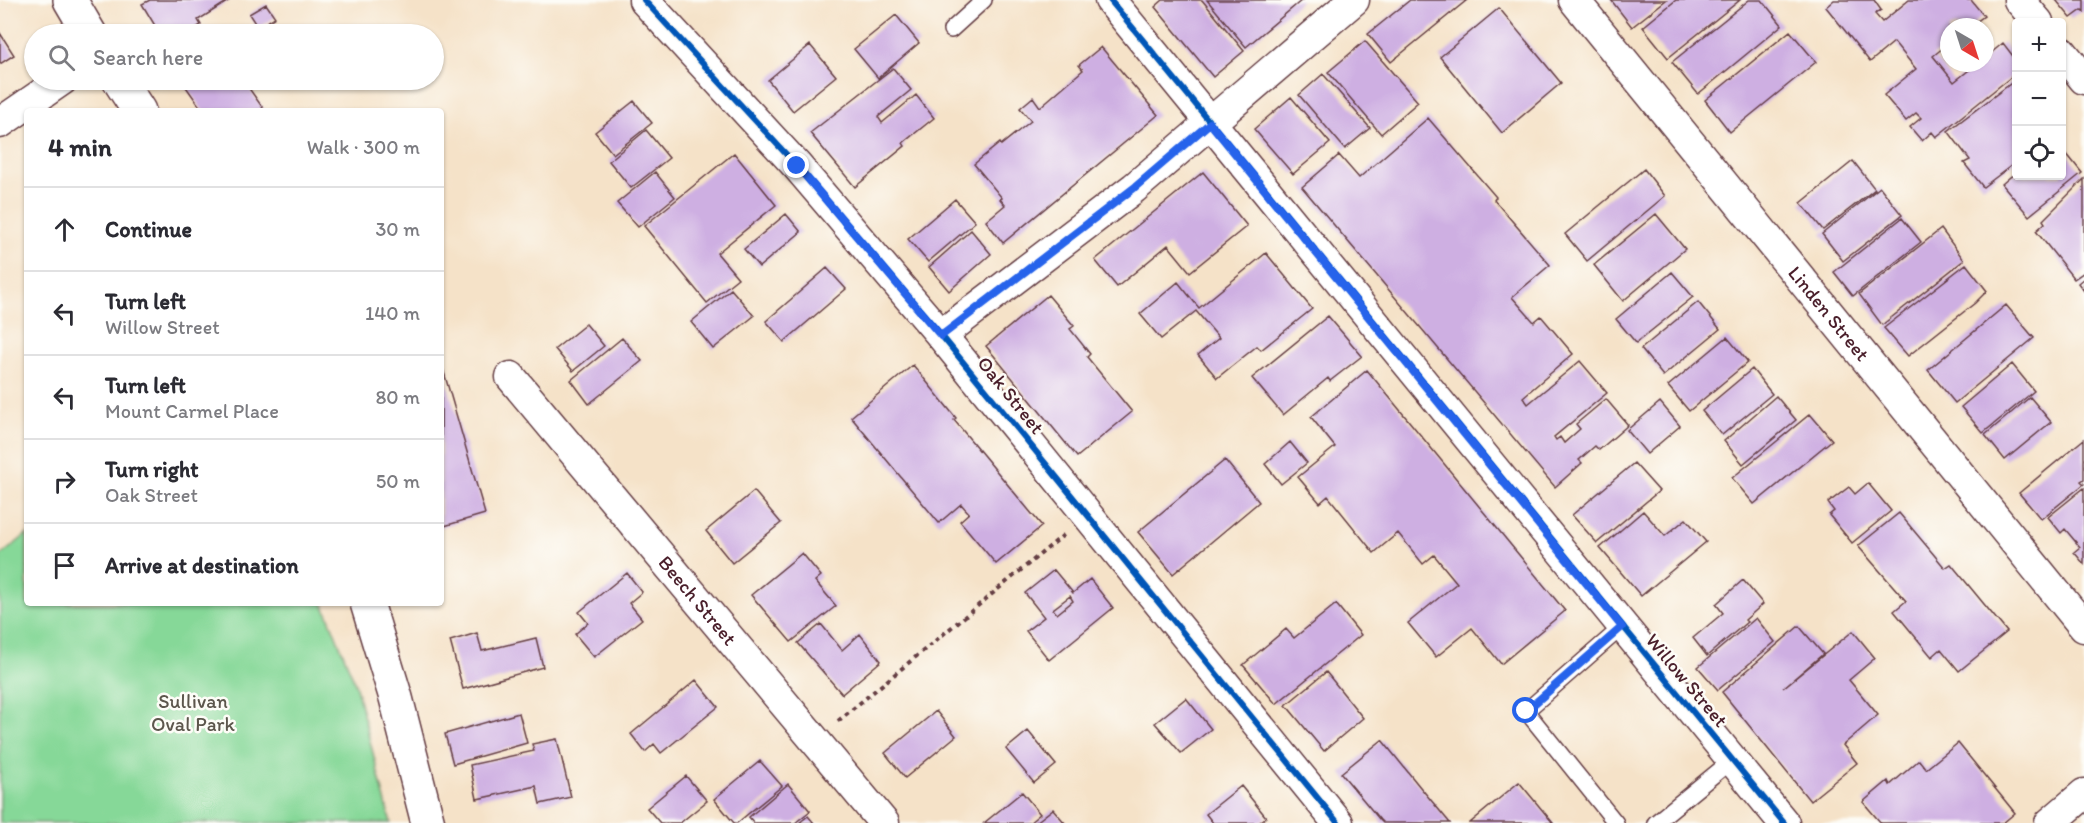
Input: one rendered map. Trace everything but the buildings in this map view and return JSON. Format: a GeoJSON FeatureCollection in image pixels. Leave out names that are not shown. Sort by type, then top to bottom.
{"type":"FeatureCollection","features":[{"type":"Feature","properties":{"kind":"street"},"geometry":{"type":"LineString","coordinates":[[69,0],[84,24]]}},
{"type":"Feature","properties":{"kind":"street","name":"Oak Street"},"geometry":{"type":"LineString","coordinates":[[644,0],[797,166],[941,336],[1338,823]]}},
{"type":"Feature","properties":{"kind":"street","name":"Willow Street"},"geometry":{"type":"LineString","coordinates":[[1110,0],[1784,823]]}},
{"type":"Feature","properties":{"kind":"street"},"geometry":{"type":"LineString","coordinates":[[941,336],[1134,188],[1354,0]]}},
{"type":"Feature","properties":{"kind":"street","name":"Linden Street"},"geometry":{"type":"LineString","coordinates":[[1574,0],[2084,627]]}},
{"type":"Feature","properties":{"kind":"street"},"geometry":{"type":"LineString","coordinates":[[2019,0],[2035,18]]}},
{"type":"Feature","properties":{"kind":"street"},"geometry":{"type":"LineString","coordinates":[[2066,57],[2084,79]]}},
{"type":"Feature","properties":{"kind":"street"},"geometry":{"type":"LineString","coordinates":[[0,123],[48,90]]}},
{"type":"Feature","properties":{"kind":"street"},"geometry":{"type":"LineString","coordinates":[[125,90],[137,108]]}},
{"type":"Feature","properties":{"kind":"street","name":"Beech Street"},"geometry":{"type":"LineString","coordinates":[[511,377],[884,823]]}},
{"type":"Feature","properties":{"kind":"street"},"geometry":{"type":"LineString","coordinates":[[368,606],[396,698],[428,823]]}},
{"type":"Feature","properties":{"kind":"street"},"geometry":{"type":"LineString","coordinates":[[2050,823],[2084,794]]}},
{"type":"Feature","properties":{"kind":"lane"},"geometry":{"type":"LineString","coordinates":[[951,30],[984,0]]}},
{"type":"Feature","properties":{"kind":"lane"},"geometry":{"type":"LineString","coordinates":[[1616,823],[1526,711],[1622,627]]}},
{"type":"Feature","properties":{"kind":"lane"},"geometry":{"type":"LineString","coordinates":[[1655,823],[1732,760]]}},
{"type":"Feature","properties":{"kind":"path"},"geometry":{"type":"LineString","coordinates":[[814,740],[1087,515]]}},
{"type":"Feature","properties":{"kind":"green space","name":"Sullivan Oval Park"},"geometry":{"type":"Polygon","coordinates":[[[24,536],[24,606],[324,606],[355,683],[391,823],[0,823],[0,556],[24,536]]]}},
{"type":"Feature","properties":{"kind":"cycle path"},"geometry":{"type":"LineString","coordinates":[[644,0],[797,166],[941,335],[1338,823]]}},
{"type":"Feature","properties":{"kind":"cycle path"},"geometry":{"type":"LineString","coordinates":[[1110,0],[1784,823]]}},
{"type":"Feature","properties":{"kind":"route"},"geometry":{"type":"LineString","coordinates":[[797,166],[941,336],[1134,188],[1210,123],[1622,627],[1526,711]]}}]}
